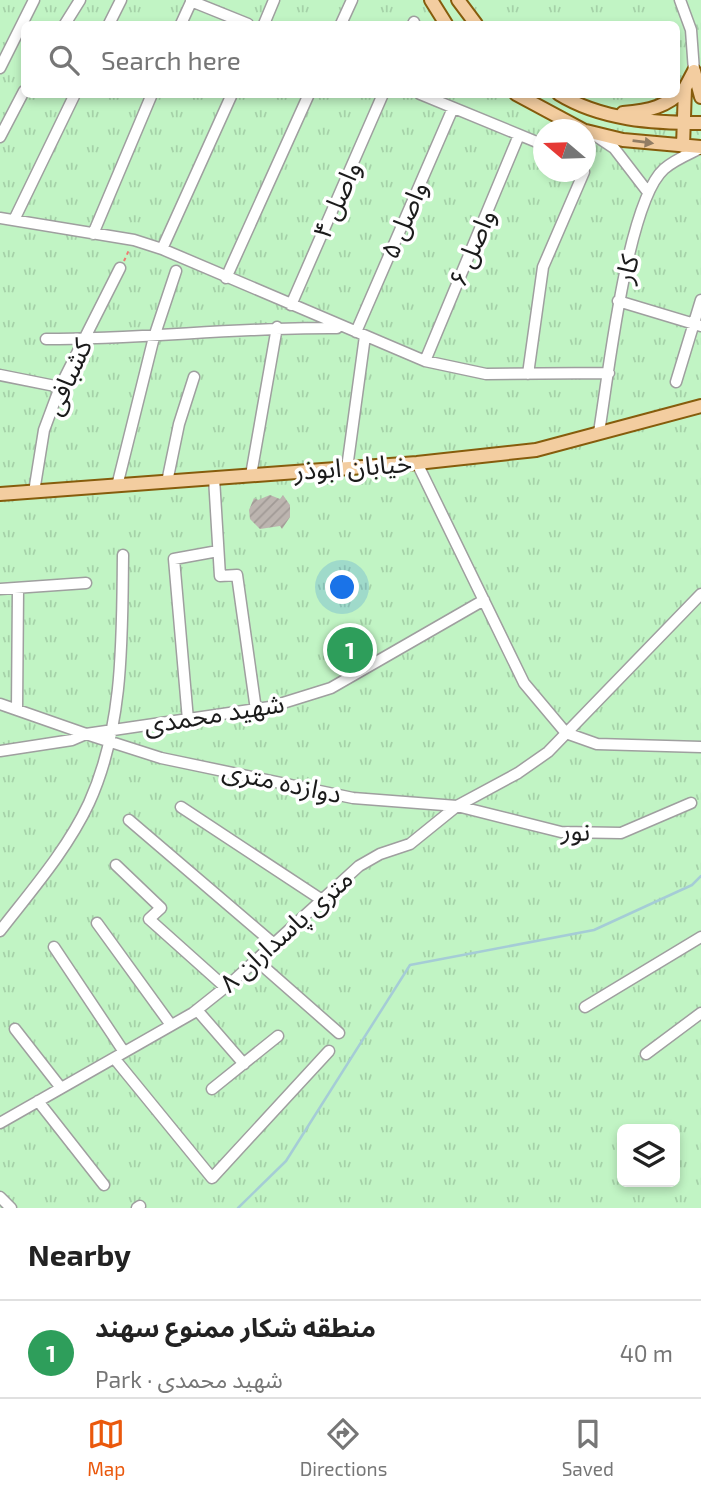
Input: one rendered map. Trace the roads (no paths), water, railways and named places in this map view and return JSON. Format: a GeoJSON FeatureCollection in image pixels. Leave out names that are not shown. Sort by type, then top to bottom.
{"type":"FeatureCollection","features":[{"type":"Feature","properties":{"kind":"main road"},"geometry":{"type":"LineString","coordinates":[[431,0],[444,21]]}},
{"type":"Feature","properties":{"kind":"main road"},"geometry":{"type":"LineString","coordinates":[[458,0],[474,21]]}},
{"type":"Feature","properties":{"kind":"main road"},"geometry":{"type":"LineString","coordinates":[[680,93],[694,71]]}},
{"type":"Feature","properties":{"kind":"main road"},"geometry":{"type":"LineString","coordinates":[[694,71],[701,97]]}},
{"type":"Feature","properties":{"kind":"main road"},"geometry":{"type":"LineString","coordinates":[[683,146],[685,88]]}},
{"type":"Feature","properties":{"kind":"main road"},"geometry":{"type":"LineString","coordinates":[[524,98],[563,119]]}},
{"type":"Feature","properties":{"kind":"main road"},"geometry":{"type":"LineString","coordinates":[[569,98],[609,114],[648,123],[701,123]]}},
{"type":"Feature","properties":{"kind":"main road"},"geometry":{"type":"LineString","coordinates":[[609,114],[649,111],[675,98]]}},
{"type":"Feature","properties":{"kind":"main road"},"geometry":{"type":"LineString","coordinates":[[596,133],[623,140],[701,148]]}},
{"type":"Feature","properties":{"kind":"main road","name":"خیابان ابوذر"},"geometry":{"type":"LineString","coordinates":[[0,494],[417,463],[536,450],[701,406]]}},
{"type":"Feature","properties":{"kind":"street"},"geometry":{"type":"LineString","coordinates":[[24,21],[34,0]]}},
{"type":"Feature","properties":{"kind":"street"},"geometry":{"type":"LineString","coordinates":[[67,21],[80,0]]}},
{"type":"Feature","properties":{"kind":"street"},"geometry":{"type":"LineString","coordinates":[[110,21],[121,0]]}},
{"type":"Feature","properties":{"kind":"street"},"geometry":{"type":"LineString","coordinates":[[265,21],[274,0]]}},
{"type":"Feature","properties":{"kind":"street"},"geometry":{"type":"LineString","coordinates":[[342,21],[352,0]]}},
{"type":"Feature","properties":{"kind":"street"},"geometry":{"type":"LineString","coordinates":[[680,0],[696,29],[694,71]]}},
{"type":"Feature","properties":{"kind":"street"},"geometry":{"type":"LineString","coordinates":[[182,21],[191,1],[241,21]]}},
{"type":"Feature","properties":{"kind":"street"},"geometry":{"type":"LineString","coordinates":[[0,68],[21,26]]}},
{"type":"Feature","properties":{"kind":"street"},"geometry":{"type":"LineString","coordinates":[[0,137],[21,98]]}},
{"type":"Feature","properties":{"kind":"street"},"geometry":{"type":"LineString","coordinates":[[14,220],[73,98]]}},
{"type":"Feature","properties":{"kind":"street"},"geometry":{"type":"LineString","coordinates":[[93,234],[150,98]]}},
{"type":"Feature","properties":{"kind":"street"},"geometry":{"type":"LineString","coordinates":[[162,249],[230,98]]}},
{"type":"Feature","properties":{"kind":"street"},"geometry":{"type":"LineString","coordinates":[[226,278],[307,98]]}},
{"type":"Feature","properties":{"kind":"street","name":"واصل ۴"},"geometry":{"type":"LineString","coordinates":[[291,305],[381,98]]}},
{"type":"Feature","properties":{"kind":"street"},"geometry":{"type":"LineString","coordinates":[[429,98],[533,141]]}},
{"type":"Feature","properties":{"kind":"street","name":"واصل ۵"},"geometry":{"type":"LineString","coordinates":[[347,468],[360,334],[453,108]]}},
{"type":"Feature","properties":{"kind":"street","name":"واصل ۶"},"geometry":{"type":"LineString","coordinates":[[425,361],[519,135]]}},
{"type":"Feature","properties":{"kind":"street"},"geometry":{"type":"LineString","coordinates":[[596,137],[614,148],[647,191],[663,169],[701,148]]}},
{"type":"Feature","properties":{"kind":"street"},"geometry":{"type":"LineString","coordinates":[[528,374],[543,267],[579,182]]}},
{"type":"Feature","properties":{"kind":"street","name":"کار"},"geometry":{"type":"LineString","coordinates":[[599,432],[618,301],[647,191]]}},
{"type":"Feature","properties":{"kind":"street"},"geometry":{"type":"LineString","coordinates":[[0,218],[134,240],[162,249],[425,361],[486,374],[608,373]]}},
{"type":"Feature","properties":{"kind":"street","name":"کشبافی"},"geometry":{"type":"LineString","coordinates":[[34,492],[44,430],[60,387],[120,268]]}},
{"type":"Feature","properties":{"kind":"street"},"geometry":{"type":"LineString","coordinates":[[117,485],[154,337],[176,271]]}},
{"type":"Feature","properties":{"kind":"street"},"geometry":{"type":"LineString","coordinates":[[676,382],[697,324],[701,300]]}},
{"type":"Feature","properties":{"kind":"street"},"geometry":{"type":"LineString","coordinates":[[618,301],[697,324]]}},
{"type":"Feature","properties":{"kind":"street"},"geometry":{"type":"LineString","coordinates":[[46,339],[154,337],[277,327],[345,328]]}},
{"type":"Feature","properties":{"kind":"street"},"geometry":{"type":"LineString","coordinates":[[251,475],[277,327]]}},
{"type":"Feature","properties":{"kind":"street"},"geometry":{"type":"LineString","coordinates":[[0,375],[60,387]]}},
{"type":"Feature","properties":{"kind":"street"},"geometry":{"type":"LineString","coordinates":[[167,482],[179,424],[194,377]]}},
{"type":"Feature","properties":{"kind":"street"},"geometry":{"type":"LineString","coordinates":[[417,463],[524,683],[566,733],[597,744],[698,747]]}},
{"type":"Feature","properties":{"kind":"street"},"geometry":{"type":"LineString","coordinates":[[214,478],[220,576],[237,575],[256,710]]}},
{"type":"Feature","properties":{"kind":"street"},"geometry":{"type":"LineString","coordinates":[[188,720],[174,559],[218,551]]}},
{"type":"Feature","properties":{"kind":"street"},"geometry":{"type":"LineString","coordinates":[[0,931],[62,848],[88,804],[113,730],[121,648],[123,555]]}},
{"type":"Feature","properties":{"kind":"street"},"geometry":{"type":"LineString","coordinates":[[0,589],[86,583]]}},
{"type":"Feature","properties":{"kind":"street"},"geometry":{"type":"LineString","coordinates":[[17,710],[18,589]]}},
{"type":"Feature","properties":{"kind":"street","name":"۸ متری پاسداران"},"geometry":{"type":"LineString","coordinates":[[0,1123],[197,1010],[359,866],[380,854],[410,844],[457,806],[518,773],[548,752],[701,594]]}},
{"type":"Feature","properties":{"kind":"street","name":"شهید محمدی"},"geometry":{"type":"LineString","coordinates":[[0,751],[72,740],[86,734],[256,710],[331,688],[484,600]]}},
{"type":"Feature","properties":{"kind":"street","name":"دوازده متری"},"geometry":{"type":"LineString","coordinates":[[0,704],[161,758],[353,798],[457,806]]}},
{"type":"Feature","properties":{"kind":"street","name":"نور"},"geometry":{"type":"LineString","coordinates":[[457,806],[561,832],[621,833],[691,803]]}},
{"type":"Feature","properties":{"kind":"street"},"geometry":{"type":"LineString","coordinates":[[181,807],[322,900]]}},
{"type":"Feature","properties":{"kind":"street"},"geometry":{"type":"LineString","coordinates":[[129,820],[274,944]]}},
{"type":"Feature","properties":{"kind":"street"},"geometry":{"type":"LineString","coordinates":[[116,865],[161,908],[149,919],[225,987]]}},
{"type":"Feature","properties":{"kind":"street"},"geometry":{"type":"LineString","coordinates":[[97,923],[171,1025]]}},
{"type":"Feature","properties":{"kind":"street"},"geometry":{"type":"LineString","coordinates":[[585,1007],[701,937]]}},
{"type":"Feature","properties":{"kind":"street"},"geometry":{"type":"LineString","coordinates":[[54,947],[124,1052]]}},
{"type":"Feature","properties":{"kind":"street"},"geometry":{"type":"LineString","coordinates":[[256,960],[339,1033]]}},
{"type":"Feature","properties":{"kind":"street"},"geometry":{"type":"LineString","coordinates":[[197,1010],[244,1064]]}},
{"type":"Feature","properties":{"kind":"street"},"geometry":{"type":"LineString","coordinates":[[646,1054],[701,1013]]}},
{"type":"Feature","properties":{"kind":"street"},"geometry":{"type":"LineString","coordinates":[[15,1029],[61,1088]]}},
{"type":"Feature","properties":{"kind":"street"},"geometry":{"type":"LineString","coordinates":[[212,1089],[278,1036]]}},
{"type":"Feature","properties":{"kind":"street"},"geometry":{"type":"LineString","coordinates":[[114,1058],[212,1178],[329,1051]]}},
{"type":"Feature","properties":{"kind":"street"},"geometry":{"type":"LineString","coordinates":[[38,1101],[104,1185]]}},
{"type":"Feature","properties":{"kind":"street"},"geometry":{"type":"LineString","coordinates":[[0,1196],[11,1208]]}},
{"type":"Feature","properties":{"kind":"waterway"},"geometry":{"type":"LineString","coordinates":[[238,1208],[286,1161],[410,965],[594,930],[692,885],[701,876]]}},
{"type":"Feature","properties":{"kind":"place","name":"منطقه شکار ممنوع سهند"},"geometry":{"type":"Point","coordinates":[350,650]}}]}
